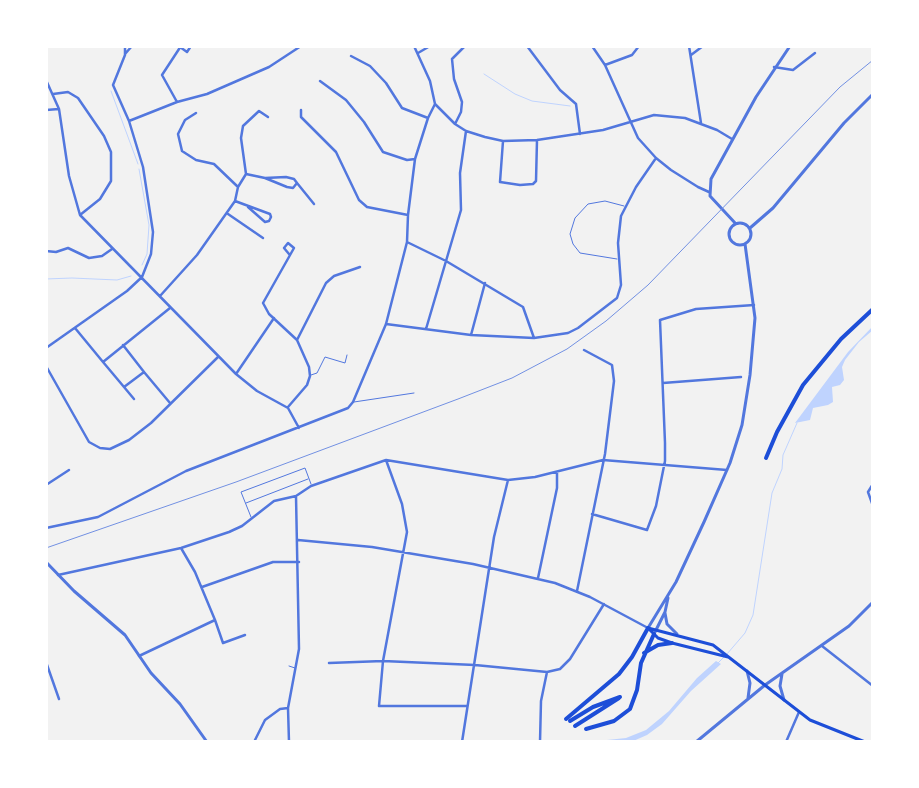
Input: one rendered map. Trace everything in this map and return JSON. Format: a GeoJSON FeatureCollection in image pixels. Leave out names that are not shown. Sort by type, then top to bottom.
{"type":"FeatureCollection","features":[{"type":"Feature","properties":{"kind":"highway"},"geometry":{"type":"LineString","coordinates":[[766,458],[777,432],[803,385],[841,339],[873,310]]}},
{"type":"Feature","properties":{"kind":"highway"},"geometry":{"type":"LineString","coordinates":[[566,719],[619,674],[632,657],[648,628]]}},
{"type":"Feature","properties":{"kind":"highway"},"geometry":{"type":"LineString","coordinates":[[586,730],[614,721],[630,710],[637,690],[644,653],[655,632]]}},
{"type":"Feature","properties":{"kind":"highway"},"geometry":{"type":"LineString","coordinates":[[644,653],[658,645],[672,643]]}},
{"type":"Feature","properties":{"kind":"highway"},"geometry":{"type":"LineString","coordinates":[[570,722],[593,707],[620,698],[575,726]]}},
{"type":"Feature","properties":{"kind":"main road"},"geometry":{"type":"LineString","coordinates":[[648,628],[672,643],[729,657]]}},
{"type":"Feature","properties":{"kind":"main road"},"geometry":{"type":"LineString","coordinates":[[655,632],[677,634],[713,645],[799,712],[834,731],[864,742]]}},
{"type":"Feature","properties":{"kind":"main road"},"geometry":{"type":"LineString","coordinates":[[690,646],[704,641]]}},
{"type":"Feature","properties":{"kind":"street"},"geometry":{"type":"LineString","coordinates":[[46,348],[127,291],[142,277],[151,254],[153,232],[143,167],[129,121],[113,85],[124,55],[125,46]]}},
{"type":"Feature","properties":{"kind":"street"},"geometry":{"type":"LineString","coordinates":[[124,55],[132,46]]}},
{"type":"Feature","properties":{"kind":"street"},"geometry":{"type":"LineString","coordinates":[[177,102],[162,75],[181,47],[187,52],[191,46]]}},
{"type":"Feature","properties":{"kind":"street"},"geometry":{"type":"LineString","coordinates":[[129,121],[177,102],[207,94],[269,67],[301,46]]}},
{"type":"Feature","properties":{"kind":"street"},"geometry":{"type":"LineString","coordinates":[[414,46],[430,81],[435,104],[455,124],[466,131],[503,141],[537,140],[603,130],[654,116],[672,116],[701,123],[732,139]]}},
{"type":"Feature","properties":{"kind":"street"},"geometry":{"type":"LineString","coordinates":[[418,53],[430,46]]}},
{"type":"Feature","properties":{"kind":"street"},"geometry":{"type":"LineString","coordinates":[[455,124],[462,112],[462,102],[454,79],[452,59],[465,46]]}},
{"type":"Feature","properties":{"kind":"street"},"geometry":{"type":"LineString","coordinates":[[527,46],[560,90],[576,104],[580,134]]}},
{"type":"Feature","properties":{"kind":"street"},"geometry":{"type":"LineString","coordinates":[[592,46],[605,65],[638,138],[656,158],[689,182],[709,192]]}},
{"type":"Feature","properties":{"kind":"street"},"geometry":{"type":"LineString","coordinates":[[605,65],[632,54],[639,46]]}},
{"type":"Feature","properties":{"kind":"street"},"geometry":{"type":"LineString","coordinates":[[689,46],[701,123]]}},
{"type":"Feature","properties":{"kind":"street"},"geometry":{"type":"LineString","coordinates":[[690,55],[703,46]]}},
{"type":"Feature","properties":{"kind":"street"},"geometry":{"type":"LineString","coordinates":[[298,540],[405,552],[490,567],[538,578],[577,591],[648,628],[668,595],[727,470],[739,438],[746,407],[753,350],[754,305],[745,244],[751,235],[750,228],[745,224],[736,224],[712,199],[709,192],[711,179],[774,67],[790,46]]}},
{"type":"Feature","properties":{"kind":"street"},"geometry":{"type":"LineString","coordinates":[[774,67],[794,70],[815,53]]}},
{"type":"Feature","properties":{"kind":"street"},"geometry":{"type":"LineString","coordinates":[[351,56],[370,66],[386,83],[402,108],[428,118]]}},
{"type":"Feature","properties":{"kind":"street"},"geometry":{"type":"LineString","coordinates":[[46,80],[59,109],[70,176],[80,215],[236,374],[257,390],[288,408],[299,428]]}},
{"type":"Feature","properties":{"kind":"street"},"geometry":{"type":"LineString","coordinates":[[320,81],[346,100],[364,122],[383,152],[407,160],[415,159]]}},
{"type":"Feature","properties":{"kind":"street"},"geometry":{"type":"LineString","coordinates":[[53,94],[68,92],[75,95],[104,136],[111,152],[111,181],[100,199],[80,215]]}},
{"type":"Feature","properties":{"kind":"street"},"geometry":{"type":"LineString","coordinates":[[750,228],[773,208],[844,123],[873,94]]}},
{"type":"Feature","properties":{"kind":"street"},"geometry":{"type":"LineString","coordinates":[[46,528],[98,517],[186,471],[340,413],[353,402],[386,324],[408,242],[408,215],[415,159],[428,118],[435,104]]}},
{"type":"Feature","properties":{"kind":"street"},"geometry":{"type":"LineString","coordinates":[[46,110],[59,109]]}},
{"type":"Feature","properties":{"kind":"street"},"geometry":{"type":"LineString","coordinates":[[301,110],[301,117],[336,152],[358,200],[367,207],[408,215]]}},
{"type":"Feature","properties":{"kind":"street"},"geometry":{"type":"LineString","coordinates":[[160,296],[197,256],[236,201],[238,187],[246,174],[241,138],[243,126],[259,111],[268,117]]}},
{"type":"Feature","properties":{"kind":"street"},"geometry":{"type":"LineString","coordinates":[[196,113],[185,120],[178,134],[182,151],[196,160],[214,164],[238,187]]}},
{"type":"Feature","properties":{"kind":"street"},"geometry":{"type":"LineString","coordinates":[[426,330],[461,210],[460,173],[466,131]]}},
{"type":"Feature","properties":{"kind":"street"},"geometry":{"type":"LineString","coordinates":[[503,141],[500,182],[533,184],[536,181],[537,140]]}},
{"type":"Feature","properties":{"kind":"street"},"geometry":{"type":"LineString","coordinates":[[386,324],[471,335],[534,338],[568,333],[615,301],[621,285],[619,259],[621,216],[624,207],[656,158]]}},
{"type":"Feature","properties":{"kind":"street"},"geometry":{"type":"LineString","coordinates":[[246,174],[266,178],[287,187],[293,188],[297,183]]}},
{"type":"Feature","properties":{"kind":"street"},"geometry":{"type":"LineString","coordinates":[[266,178],[286,177],[294,179],[314,204]]}},
{"type":"Feature","properties":{"kind":"street"},"geometry":{"type":"LineString","coordinates":[[236,201],[270,214],[269,221],[265,222],[248,207]]}},
{"type":"Feature","properties":{"kind":"street"},"geometry":{"type":"LineString","coordinates":[[228,214],[263,238]]}},
{"type":"Feature","properties":{"kind":"street"},"geometry":{"type":"LineString","coordinates":[[736,224],[730,232],[731,239],[739,245],[745,244]]}},
{"type":"Feature","properties":{"kind":"street"},"geometry":{"type":"LineString","coordinates":[[408,242],[446,261],[523,307],[534,338]]}},
{"type":"Feature","properties":{"kind":"street"},"geometry":{"type":"LineString","coordinates":[[46,251],[56,252],[68,248],[89,258],[102,256],[112,249]]}},
{"type":"Feature","properties":{"kind":"street"},"geometry":{"type":"LineString","coordinates":[[288,408],[306,386],[310,376],[309,367],[297,340],[266,311],[263,303],[289,254]]}},
{"type":"Feature","properties":{"kind":"street"},"geometry":{"type":"LineString","coordinates":[[297,340],[326,283],[334,276],[360,267]]}},
{"type":"Feature","properties":{"kind":"street"},"geometry":{"type":"LineString","coordinates":[[471,335],[485,284]]}},
{"type":"Feature","properties":{"kind":"street"},"geometry":{"type":"LineString","coordinates":[[592,514],[646,530],[661,484],[664,465],[660,320],[696,308],[754,305]]}},
{"type":"Feature","properties":{"kind":"street"},"geometry":{"type":"LineString","coordinates":[[103,362],[170,308]]}},
{"type":"Feature","properties":{"kind":"street"},"geometry":{"type":"LineString","coordinates":[[236,374],[274,318]]}},
{"type":"Feature","properties":{"kind":"street"},"geometry":{"type":"LineString","coordinates":[[75,328],[134,398]]}},
{"type":"Feature","properties":{"kind":"street"},"geometry":{"type":"LineString","coordinates":[[122,345],[170,403]]}},
{"type":"Feature","properties":{"kind":"street"},"geometry":{"type":"LineString","coordinates":[[577,591],[603,460],[614,381],[612,365],[584,350]]}},
{"type":"Feature","properties":{"kind":"street"},"geometry":{"type":"LineString","coordinates":[[46,366],[90,442],[100,448],[115,448],[151,423],[218,357]]}},
{"type":"Feature","properties":{"kind":"street"},"geometry":{"type":"LineString","coordinates":[[124,387],[144,372]]}},
{"type":"Feature","properties":{"kind":"street"},"geometry":{"type":"LineString","coordinates":[[663,383],[741,377]]}},
{"type":"Feature","properties":{"kind":"street"},"geometry":{"type":"LineString","coordinates":[[58,575],[181,548],[229,532],[242,526],[274,501],[296,496],[312,486],[386,460],[508,480],[557,472],[578,464],[603,460],[727,470]]}},
{"type":"Feature","properties":{"kind":"street"},"geometry":{"type":"LineString","coordinates":[[386,460],[406,522],[405,552],[383,661],[379,706],[467,706]]}},
{"type":"Feature","properties":{"kind":"street"},"geometry":{"type":"LineString","coordinates":[[46,485],[69,470]]}},
{"type":"Feature","properties":{"kind":"street"},"geometry":{"type":"LineString","coordinates":[[538,578],[557,488],[557,472]]}},
{"type":"Feature","properties":{"kind":"street"},"geometry":{"type":"LineString","coordinates":[[873,472],[873,479]]}},
{"type":"Feature","properties":{"kind":"street"},"geometry":{"type":"LineString","coordinates":[[462,742],[490,567],[508,480]]}},
{"type":"Feature","properties":{"kind":"street"},"geometry":{"type":"LineString","coordinates":[[873,484],[868,492],[873,506]]}},
{"type":"Feature","properties":{"kind":"street"},"geometry":{"type":"LineString","coordinates":[[289,742],[288,708],[299,649],[299,562],[296,496]]}},
{"type":"Feature","properties":{"kind":"street"},"geometry":{"type":"LineString","coordinates":[[181,548],[202,587],[223,643],[245,635]]}},
{"type":"Feature","properties":{"kind":"street"},"geometry":{"type":"LineString","coordinates":[[46,562],[58,575],[115,624],[151,673],[180,704],[207,742]]}},
{"type":"Feature","properties":{"kind":"street"},"geometry":{"type":"LineString","coordinates":[[202,587],[273,562],[299,562]]}},
{"type":"Feature","properties":{"kind":"street"},"geometry":{"type":"LineString","coordinates":[[655,632],[665,612],[668,595]]}},
{"type":"Feature","properties":{"kind":"street"},"geometry":{"type":"LineString","coordinates":[[696,742],[765,685],[849,626],[873,602]]}},
{"type":"Feature","properties":{"kind":"street"},"geometry":{"type":"LineString","coordinates":[[330,663],[383,661],[475,665],[547,672],[560,669],[570,659],[604,604]]}},
{"type":"Feature","properties":{"kind":"street"},"geometry":{"type":"LineString","coordinates":[[665,612],[667,624],[677,634]]}},
{"type":"Feature","properties":{"kind":"street"},"geometry":{"type":"LineString","coordinates":[[139,656],[215,620]]}},
{"type":"Feature","properties":{"kind":"street"},"geometry":{"type":"LineString","coordinates":[[822,646],[873,686]]}},
{"type":"Feature","properties":{"kind":"street"},"geometry":{"type":"LineString","coordinates":[[46,662],[59,699]]}},
{"type":"Feature","properties":{"kind":"street"},"geometry":{"type":"LineString","coordinates":[[747,671],[750,682],[748,699]]}},
{"type":"Feature","properties":{"kind":"street"},"geometry":{"type":"LineString","coordinates":[[540,742],[541,701],[547,672]]}},
{"type":"Feature","properties":{"kind":"street"},"geometry":{"type":"LineString","coordinates":[[782,674],[780,686],[785,701]]}},
{"type":"Feature","properties":{"kind":"street"},"geometry":{"type":"LineString","coordinates":[[254,742],[265,720],[280,709],[288,708]]}},
{"type":"Feature","properties":{"kind":"street"},"geometry":{"type":"LineString","coordinates":[[786,742],[799,712]]}},
{"type":"Feature","properties":{"kind":"lane"},"geometry":{"type":"LineString","coordinates":[[619,259],[580,253],[573,244],[570,234],[575,218],[588,204],[605,201],[624,207]]}},
{"type":"Feature","properties":{"kind":"lane"},"geometry":{"type":"LineString","coordinates":[[310,376],[317,373],[325,357],[345,363],[347,354]]}},
{"type":"Feature","properties":{"kind":"lane"},"geometry":{"type":"LineString","coordinates":[[353,402],[414,393]]}},
{"type":"Feature","properties":{"kind":"lane"},"geometry":{"type":"LineString","coordinates":[[251,518],[242,492],[305,468],[312,486]]}},
{"type":"Feature","properties":{"kind":"lane"},"geometry":{"type":"LineString","coordinates":[[246,503],[309,479]]}},
{"type":"Feature","properties":{"kind":"lane"},"geometry":{"type":"LineString","coordinates":[[289,666],[296,668]]}},
{"type":"Feature","properties":{"kind":"water"},"geometry":{"type":"Polygon","coordinates":[[[873,326],[873,330],[859,342],[845,360],[842,367],[844,380],[840,385],[832,387],[833,402],[813,408],[810,420],[795,423],[848,352],[873,326]]]}},
{"type":"Feature","properties":{"kind":"water"},"geometry":{"type":"Polygon","coordinates":[[[716,661],[721,664],[691,691],[662,724],[647,735],[631,742],[588,742],[626,738],[646,730],[669,711],[697,678],[716,661]]]}},
{"type":"Feature","properties":{"kind":"waterway"},"geometry":{"type":"LineString","coordinates":[[484,74],[515,94],[532,101],[570,106]]}},
{"type":"Feature","properties":{"kind":"waterway"},"geometry":{"type":"LineString","coordinates":[[111,91],[138,164]]}},
{"type":"Feature","properties":{"kind":"waterway"},"geometry":{"type":"LineString","coordinates":[[139,169],[149,225],[147,254],[142,265]]}},
{"type":"Feature","properties":{"kind":"waterway"},"geometry":{"type":"LineString","coordinates":[[46,279],[117,280],[131,276]]}},
{"type":"Feature","properties":{"kind":"waterway"},"geometry":{"type":"LineString","coordinates":[[727,654],[745,633],[753,615],[772,493],[782,469],[783,455],[797,423]]}},
{"type":"Feature","properties":{"kind":"waterway"},"geometry":{"type":"LineString","coordinates":[[718,663],[724,657]]}},
{"type":"Feature","properties":{"kind":"railway"},"geometry":{"type":"LineString","coordinates":[[46,548],[236,482],[458,399],[512,378],[567,349],[606,321],[648,285],[840,87],[873,60]]}}]}
